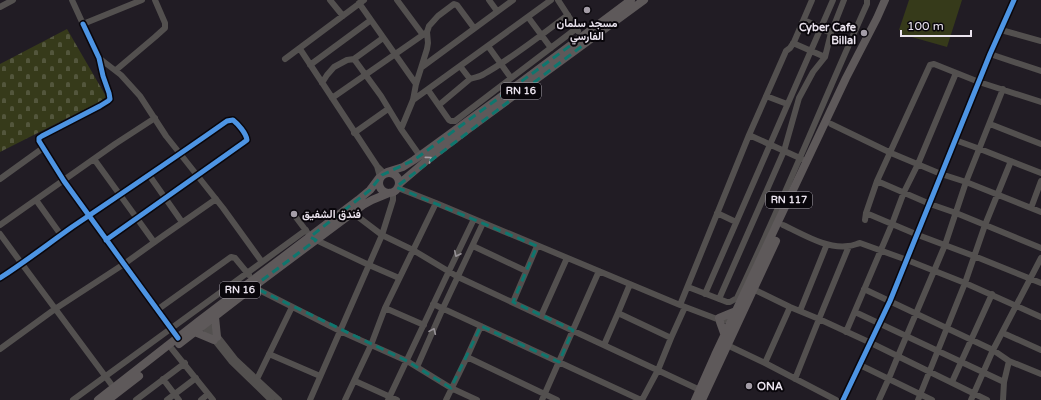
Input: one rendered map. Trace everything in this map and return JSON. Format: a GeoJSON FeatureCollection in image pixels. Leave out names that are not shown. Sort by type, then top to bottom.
{"type":"FeatureCollection","features":[{"type":"Feature","properties":{"kind":"main road","name":"RN 16"},"geometry":{"type":"LineString","coordinates":[[108,400],[195,332],[203,322],[215,317],[311,236],[370,190],[383,175],[403,167],[420,156],[485,103],[644,0]]}},
{"type":"Feature","properties":{"kind":"main road","name":"RN 117"},"geometry":{"type":"LineString","coordinates":[[702,397],[727,345],[739,299],[803,160],[885,0]]}},
{"type":"Feature","properties":{"kind":"main road","name":"RN 117"},"geometry":{"type":"LineString","coordinates":[[702,397],[731,328],[753,289],[890,0]]}},
{"type":"Feature","properties":{"kind":"main road","name":"RN 16"},"geometry":{"type":"LineString","coordinates":[[311,236],[353,213],[363,204],[395,189],[426,161],[584,40],[629,1]]}},
{"type":"Feature","properties":{"kind":"main road"},"geometry":{"type":"LineString","coordinates":[[392,172],[395,174],[399,180],[395,189],[386,193],[380,189],[379,185],[383,175],[392,172]]}},
{"type":"Feature","properties":{"kind":"main road","name":"RN 16"},"geometry":{"type":"LineString","coordinates":[[98,400],[178,338],[203,322],[253,284]]}},
{"type":"Feature","properties":{"kind":"main road"},"geometry":{"type":"LineString","coordinates":[[731,328],[719,320],[736,311]]}},
{"type":"Feature","properties":{"kind":"main road"},"geometry":{"type":"LineString","coordinates":[[195,332],[216,339],[215,317]]}},
{"type":"Feature","properties":{"kind":"street"},"geometry":{"type":"LineString","coordinates":[[0,6],[13,0]]}},
{"type":"Feature","properties":{"kind":"street"},"geometry":{"type":"LineString","coordinates":[[72,0],[99,58],[110,96],[109,100],[100,106],[42,136],[39,138],[39,141],[64,181],[178,338]]}},
{"type":"Feature","properties":{"kind":"street"},"geometry":{"type":"LineString","coordinates":[[83,24],[142,0]]}},
{"type":"Feature","properties":{"kind":"street"},"geometry":{"type":"LineString","coordinates":[[116,70],[165,28],[155,0]]}},
{"type":"Feature","properties":{"kind":"street"},"geometry":{"type":"LineString","coordinates":[[330,0],[343,16]]}},
{"type":"Feature","properties":{"kind":"street"},"geometry":{"type":"LineString","coordinates":[[397,0],[425,34],[428,42],[413,100],[401,129]]}},
{"type":"Feature","properties":{"kind":"street"},"geometry":{"type":"LineString","coordinates":[[489,0],[497,11]]}},
{"type":"Feature","properties":{"kind":"street"},"geometry":{"type":"LineString","coordinates":[[422,67],[513,0]]}},
{"type":"Feature","properties":{"kind":"street"},"geometry":{"type":"LineString","coordinates":[[413,100],[551,0]]}},
{"type":"Feature","properties":{"kind":"street"},"geometry":{"type":"LineString","coordinates":[[558,0],[584,40]]}},
{"type":"Feature","properties":{"kind":"street"},"geometry":{"type":"LineString","coordinates":[[433,304],[642,400],[658,370],[671,338],[688,288],[749,135],[786,51],[793,43],[812,0]]}},
{"type":"Feature","properties":{"kind":"street"},"geometry":{"type":"LineString","coordinates":[[705,294],[833,0]]}},
{"type":"Feature","properties":{"kind":"street"},"geometry":{"type":"LineString","coordinates":[[719,299],[784,151],[799,98],[813,72],[825,57],[831,33],[844,0]]}},
{"type":"Feature","properties":{"kind":"street"},"geometry":{"type":"LineString","coordinates":[[749,135],[803,160],[835,74],[867,4],[867,0]]}},
{"type":"Feature","properties":{"kind":"street"},"geometry":{"type":"LineString","coordinates":[[843,400],[890,301],[990,54],[1014,0]]}},
{"type":"Feature","properties":{"kind":"street"},"geometry":{"type":"LineString","coordinates":[[285,59],[362,2],[370,20],[416,84]]}},
{"type":"Feature","properties":{"kind":"street"},"geometry":{"type":"LineString","coordinates":[[332,98],[425,34],[432,21],[454,4],[458,5],[474,28]]}},
{"type":"Feature","properties":{"kind":"street"},"geometry":{"type":"LineString","coordinates":[[439,105],[470,79],[482,75],[500,64],[568,15]]}},
{"type":"Feature","properties":{"kind":"street"},"geometry":{"type":"LineString","coordinates":[[528,17],[551,48]]}},
{"type":"Feature","properties":{"kind":"street"},"geometry":{"type":"LineString","coordinates":[[310,65],[370,20]]}},
{"type":"Feature","properties":{"kind":"street"},"geometry":{"type":"LineString","coordinates":[[804,20],[831,33]]}},
{"type":"Feature","properties":{"kind":"street"},"geometry":{"type":"LineString","coordinates":[[428,90],[450,120],[453,121],[485,103],[511,78],[577,28]]}},
{"type":"Feature","properties":{"kind":"street"},"geometry":{"type":"LineString","coordinates":[[1001,30],[1041,41]]}},
{"type":"Feature","properties":{"kind":"street"},"geometry":{"type":"LineString","coordinates":[[322,83],[334,67],[347,60],[354,60],[383,38]]}},
{"type":"Feature","properties":{"kind":"street"},"geometry":{"type":"LineString","coordinates":[[793,43],[825,57]]}},
{"type":"Feature","properties":{"kind":"street"},"geometry":{"type":"LineString","coordinates":[[488,46],[511,78]]}},
{"type":"Feature","properties":{"kind":"street"},"geometry":{"type":"LineString","coordinates":[[300,49],[383,175]]}},
{"type":"Feature","properties":{"kind":"street"},"geometry":{"type":"LineString","coordinates":[[990,54],[1041,71]]}},
{"type":"Feature","properties":{"kind":"street"},"geometry":{"type":"LineString","coordinates":[[99,58],[116,70],[140,96],[166,136],[198,175],[262,262]]}},
{"type":"Feature","properties":{"kind":"street"},"geometry":{"type":"LineString","coordinates":[[354,60],[420,156]]}},
{"type":"Feature","properties":{"kind":"street"},"geometry":{"type":"LineString","coordinates":[[864,220],[877,181],[930,65],[934,64],[979,82],[1041,102]]}},
{"type":"Feature","properties":{"kind":"street"},"geometry":{"type":"LineString","coordinates":[[460,66],[470,79]]}},
{"type":"Feature","properties":{"kind":"street"},"geometry":{"type":"LineString","coordinates":[[846,332],[904,192],[918,164],[956,73]]}},
{"type":"Feature","properties":{"kind":"street"},"geometry":{"type":"LineString","coordinates":[[835,74],[846,78]]}},
{"type":"Feature","properties":{"kind":"street"},"geometry":{"type":"LineString","coordinates":[[879,400],[917,314],[945,245],[966,182],[1003,89]]}},
{"type":"Feature","properties":{"kind":"street"},"geometry":{"type":"LineString","coordinates":[[766,96],[787,104]]}},
{"type":"Feature","properties":{"kind":"street"},"geometry":{"type":"LineString","coordinates":[[354,133],[388,109]]}},
{"type":"Feature","properties":{"kind":"street"},"geometry":{"type":"LineString","coordinates":[[0,225],[155,118]]}},
{"type":"Feature","properties":{"kind":"street"},"geometry":{"type":"LineString","coordinates":[[0,278],[22,264],[89,215],[228,121],[233,120],[236,122],[246,136],[247,140],[244,143],[106,240]]}},
{"type":"Feature","properties":{"kind":"street"},"geometry":{"type":"LineString","coordinates":[[831,124],[891,153],[941,174],[966,182],[1041,212]]}},
{"type":"Feature","properties":{"kind":"street"},"geometry":{"type":"LineString","coordinates":[[990,124],[1041,144]]}},
{"type":"Feature","properties":{"kind":"street"},"geometry":{"type":"LineString","coordinates":[[955,140],[980,148],[1041,173]]}},
{"type":"Feature","properties":{"kind":"street"},"geometry":{"type":"LineString","coordinates":[[0,179],[43,148]]}},
{"type":"Feature","properties":{"kind":"street"},"geometry":{"type":"LineString","coordinates":[[94,160],[154,242]]}},
{"type":"Feature","properties":{"kind":"street"},"geometry":{"type":"LineString","coordinates":[[919,397],[965,283],[1011,161]]}},
{"type":"Feature","properties":{"kind":"street"},"geometry":{"type":"LineString","coordinates":[[150,175],[182,222]]}},
{"type":"Feature","properties":{"kind":"street"},"geometry":{"type":"LineString","coordinates":[[877,181],[930,204],[1041,248]]}},
{"type":"Feature","properties":{"kind":"street"},"geometry":{"type":"LineString","coordinates":[[1031,208],[1041,181]]}},
{"type":"Feature","properties":{"kind":"street"},"geometry":{"type":"LineString","coordinates":[[310,400],[382,235],[395,189],[436,203],[599,272],[719,320],[731,328]]}},
{"type":"Feature","properties":{"kind":"street"},"geometry":{"type":"LineString","coordinates":[[0,349],[55,309],[124,264],[216,199]]}},
{"type":"Feature","properties":{"kind":"street"},"geometry":{"type":"LineString","coordinates":[[36,200],[61,235]]}},
{"type":"Feature","properties":{"kind":"street"},"geometry":{"type":"LineString","coordinates":[[345,400],[371,345],[385,308],[436,203]]}},
{"type":"Feature","properties":{"kind":"street"},"geometry":{"type":"LineString","coordinates":[[353,213],[382,235],[413,250],[458,277],[658,370],[702,397]]}},
{"type":"Feature","properties":{"kind":"street"},"geometry":{"type":"LineString","coordinates":[[718,213],[736,222]]}},
{"type":"Feature","properties":{"kind":"street"},"geometry":{"type":"LineString","coordinates":[[866,213],[1041,283]]}},
{"type":"Feature","properties":{"kind":"street"},"geometry":{"type":"LineString","coordinates":[[295,216],[311,236],[399,278]]}},
{"type":"Feature","properties":{"kind":"street"},"geometry":{"type":"LineString","coordinates":[[389,398],[474,219]]}},
{"type":"Feature","properties":{"kind":"street"},"geometry":{"type":"LineString","coordinates":[[417,367],[443,308],[484,223]]}},
{"type":"Feature","properties":{"kind":"street"},"geometry":{"type":"LineString","coordinates":[[783,226],[827,244],[849,246],[860,243],[992,294],[1041,317]]}},
{"type":"Feature","properties":{"kind":"street"},"geometry":{"type":"LineString","coordinates":[[0,234],[114,388]]}},
{"type":"Feature","properties":{"kind":"street"},"geometry":{"type":"LineString","coordinates":[[73,400],[262,262],[311,236]]}},
{"type":"Feature","properties":{"kind":"street"},"geometry":{"type":"LineString","coordinates":[[800,311],[827,244]]}},
{"type":"Feature","properties":{"kind":"street"},"geometry":{"type":"LineString","coordinates":[[472,246],[526,271]]}},
{"type":"Feature","properties":{"kind":"street"},"geometry":{"type":"LineString","coordinates":[[513,302],[537,246]]}},
{"type":"Feature","properties":{"kind":"street"},"geometry":{"type":"LineString","coordinates":[[795,379],[849,246]]}},
{"type":"Feature","properties":{"kind":"street"},"geometry":{"type":"LineString","coordinates":[[157,310],[231,258],[235,258],[247,273],[253,284],[292,307],[340,331],[407,361],[451,388],[477,400]]}},
{"type":"Feature","properties":{"kind":"street"},"geometry":{"type":"LineString","coordinates":[[541,316],[567,258]]}},
{"type":"Feature","properties":{"kind":"street"},"geometry":{"type":"LineString","coordinates":[[971,400],[993,350],[1041,258]]}},
{"type":"Feature","properties":{"kind":"street"},"geometry":{"type":"LineString","coordinates":[[542,400],[599,272]]}},
{"type":"Feature","properties":{"kind":"street"},"geometry":{"type":"LineString","coordinates":[[604,345],[630,284]]}},
{"type":"Feature","properties":{"kind":"street"},"geometry":{"type":"LineString","coordinates":[[688,288],[730,302],[739,299]]}},
{"type":"Feature","properties":{"kind":"street"},"geometry":{"type":"LineString","coordinates":[[753,289],[871,343],[987,400]]}},
{"type":"Feature","properties":{"kind":"street"},"geometry":{"type":"LineString","coordinates":[[864,289],[993,350],[1009,361],[1041,374]]}},
{"type":"Feature","properties":{"kind":"street"},"geometry":{"type":"LineString","coordinates":[[952,382],[992,294]]}},
{"type":"Feature","properties":{"kind":"street"},"geometry":{"type":"LineString","coordinates":[[257,379],[292,307]]}},
{"type":"Feature","properties":{"kind":"street"},"geometry":{"type":"LineString","coordinates":[[765,363],[790,307]]}},
{"type":"Feature","properties":{"kind":"street"},"geometry":{"type":"LineString","coordinates":[[385,308],[424,325]]}},
{"type":"Feature","properties":{"kind":"street"},"geometry":{"type":"LineString","coordinates":[[854,312],[1004,382]]}},
{"type":"Feature","properties":{"kind":"street"},"geometry":{"type":"LineString","coordinates":[[618,313],[671,338]]}},
{"type":"Feature","properties":{"kind":"street"},"geometry":{"type":"LineString","coordinates":[[203,322],[231,362],[271,400]]}},
{"type":"Feature","properties":{"kind":"street"},"geometry":{"type":"LineString","coordinates":[[446,400],[481,326]]}},
{"type":"Feature","properties":{"kind":"street"},"geometry":{"type":"LineString","coordinates":[[1003,333],[1041,350]]}},
{"type":"Feature","properties":{"kind":"street"},"geometry":{"type":"LineString","coordinates":[[216,339],[279,400]]}},
{"type":"Feature","properties":{"kind":"street"},"geometry":{"type":"LineString","coordinates":[[727,345],[836,400]]}},
{"type":"Feature","properties":{"kind":"street"},"geometry":{"type":"LineString","coordinates":[[172,349],[213,400]]}},
{"type":"Feature","properties":{"kind":"street"},"geometry":{"type":"LineString","coordinates":[[269,354],[320,376]]}},
{"type":"Feature","properties":{"kind":"street"},"geometry":{"type":"LineString","coordinates":[[467,357],[557,400]]}},
{"type":"Feature","properties":{"kind":"street"},"geometry":{"type":"LineString","coordinates":[[1003,400],[1004,382],[1009,361]]}},
{"type":"Feature","properties":{"kind":"street"},"geometry":{"type":"LineString","coordinates":[[136,400],[184,363]]}},
{"type":"Feature","properties":{"kind":"street"},"geometry":{"type":"LineString","coordinates":[[860,364],[889,378],[919,397],[932,400]]}},
{"type":"Feature","properties":{"kind":"street"},"geometry":{"type":"LineString","coordinates":[[166,400],[196,378]]}},
{"type":"Feature","properties":{"kind":"street"},"geometry":{"type":"LineString","coordinates":[[163,379],[179,400]]}},
{"type":"Feature","properties":{"kind":"street"},"geometry":{"type":"LineString","coordinates":[[355,381],[389,398],[397,400]]}},
{"type":"Feature","properties":{"kind":"street"},"geometry":{"type":"LineString","coordinates":[[201,400],[208,394]]}},
{"type":"Feature","properties":{"kind":"highlighted area"},"geometry":{"type":"Polygon","coordinates":[[[582,37],[586,43],[396,187],[537,246],[513,302],[573,330],[559,362],[481,326],[451,388],[407,361],[253,287],[316,240],[310,237],[370,190],[382,175],[414,160],[582,37]]]}},
{"type":"Feature","properties":{"kind":"green space"},"geometry":{"type":"Polygon","coordinates":[[[909,0],[962,0],[947,47],[901,34],[902,31],[899,30],[909,0]]]}},
{"type":"Feature","properties":{"kind":"green space"},"geometry":{"type":"Polygon","coordinates":[[[67,29],[107,98],[0,152],[0,64],[67,29]]]}},
{"type":"Feature","properties":{"kind":"cycle path"},"geometry":{"type":"LineString","coordinates":[[843,400],[890,301],[990,54],[1014,0]]}},
{"type":"Feature","properties":{"kind":"cycle path"},"geometry":{"type":"LineString","coordinates":[[83,24],[99,58],[110,99],[100,106],[42,136],[39,138],[39,141],[64,181],[178,338]]}},
{"type":"Feature","properties":{"kind":"cycle path"},"geometry":{"type":"LineString","coordinates":[[0,278],[227,121],[233,120],[239,126],[245,134],[247,140],[106,240]]}},
{"type":"Feature","properties":{"kind":"place","name":"مسجد سلمان الفارسي"},"geometry":{"type":"Point","coordinates":[587,10]}},
{"type":"Feature","properties":{"kind":"place","name":"Cyber Cafe Billal"},"geometry":{"type":"Point","coordinates":[864,33]}},
{"type":"Feature","properties":{"kind":"place","name":"فندق الشفيق"},"geometry":{"type":"Point","coordinates":[294,214]}},
{"type":"Feature","properties":{"kind":"place","name":"ONA"},"geometry":{"type":"Point","coordinates":[749,386]}}]}
